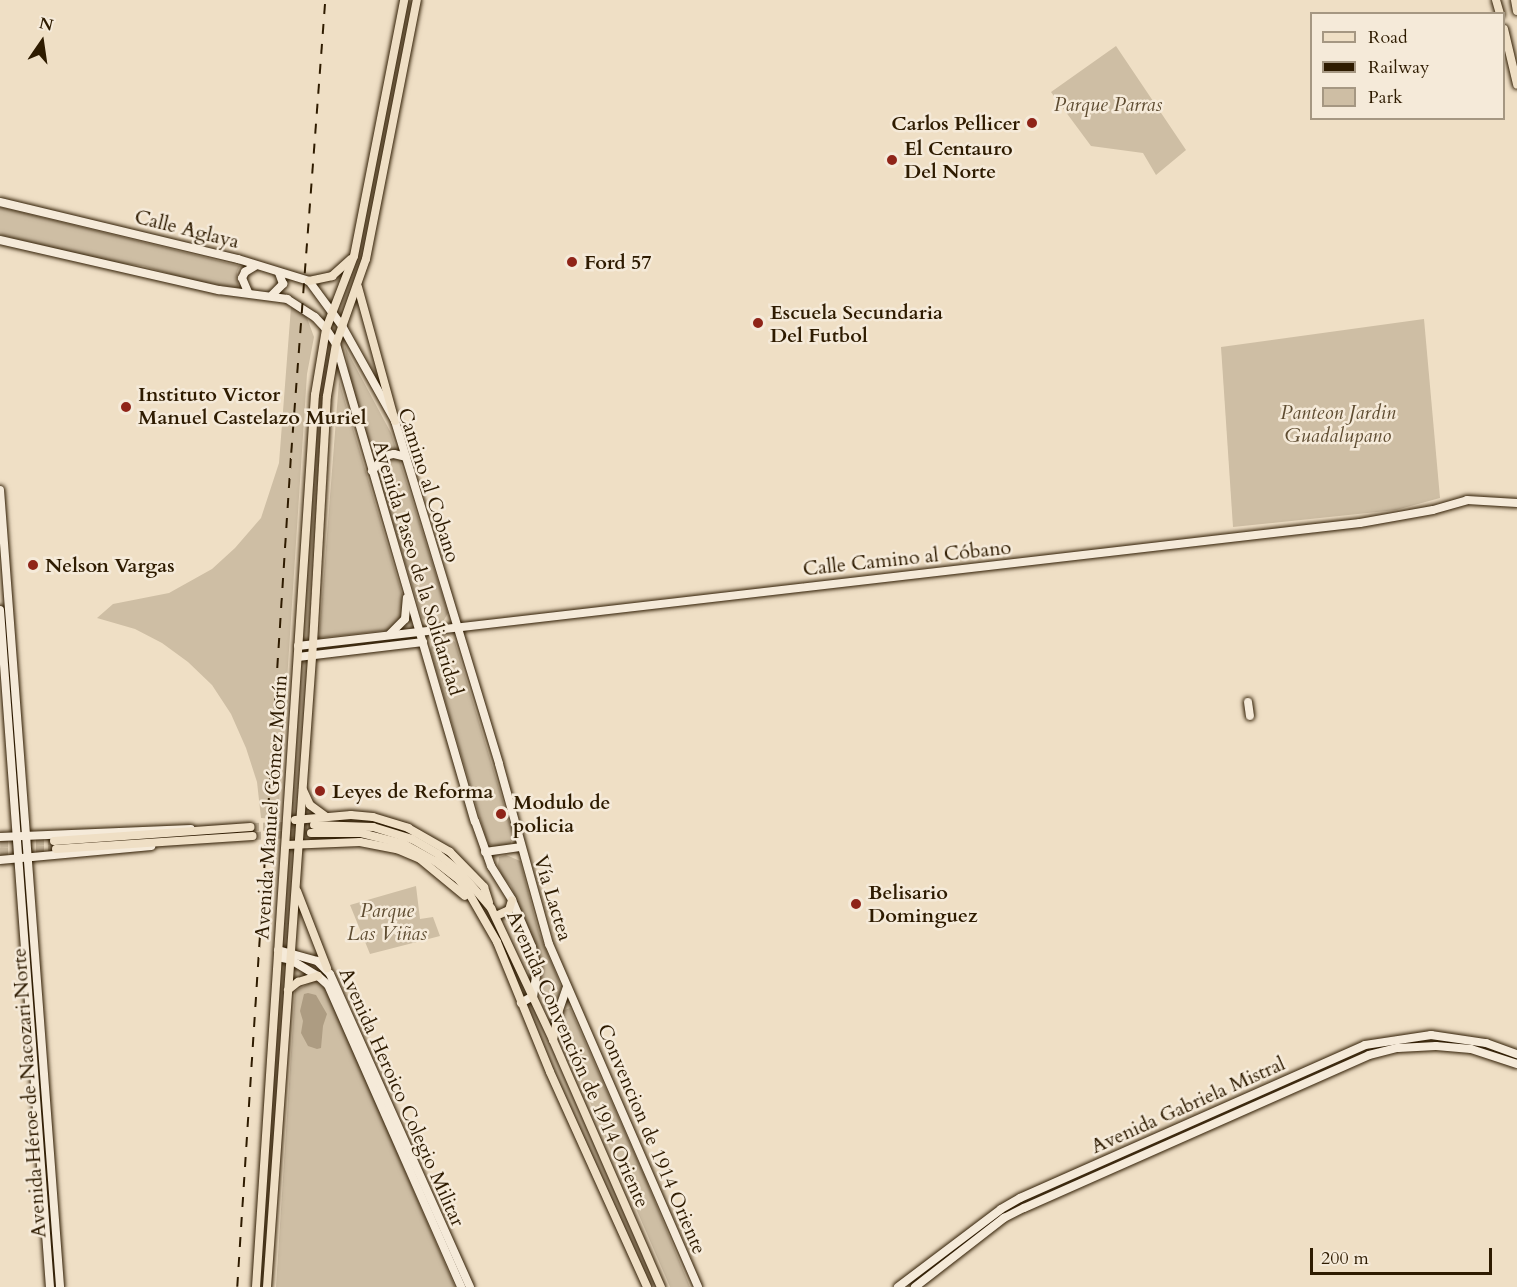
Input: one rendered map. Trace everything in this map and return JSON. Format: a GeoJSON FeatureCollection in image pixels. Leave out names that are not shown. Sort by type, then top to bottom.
{"type":"FeatureCollection","features":[{"type":"Feature","properties":{"kind":"main road"},"geometry":{"type":"LineString","coordinates":[[326,329],[354,256],[404,0]]}},
{"type":"Feature","properties":{"kind":"main road"},"geometry":{"type":"LineString","coordinates":[[336,344],[366,259],[417,0]]}},
{"type":"Feature","properties":{"kind":"main road"},"geometry":{"type":"LineString","coordinates":[[1515,0],[1517,11]]}},
{"type":"Feature","properties":{"kind":"main road"},"geometry":{"type":"LineString","coordinates":[[1505,38],[1517,84]]}},
{"type":"Feature","properties":{"kind":"main road"},"geometry":{"type":"LineString","coordinates":[[309,281],[332,276],[354,256]]}},
{"type":"Feature","properties":{"kind":"main road"},"geometry":{"type":"LineString","coordinates":[[358,287],[395,421]]}},
{"type":"Feature","properties":{"kind":"main road","name":"Avenida Manuel Gómez Morín"},"geometry":{"type":"LineString","coordinates":[[256,1287],[315,395],[326,329]]}},
{"type":"Feature","properties":{"kind":"main road","name":"Avenida Manuel Gómez Morín"},"geometry":{"type":"LineString","coordinates":[[267,1287],[313,644],[327,396],[336,344]]}},
{"type":"Feature","properties":{"kind":"main road"},"geometry":{"type":"LineString","coordinates":[[302,785],[310,806],[326,816]]}},
{"type":"Feature","properties":{"kind":"main road"},"geometry":{"type":"LineString","coordinates":[[288,820],[326,816],[373,817],[426,837],[450,852],[484,887],[491,908]]}},
{"type":"Feature","properties":{"kind":"main road","name":"Avenida Convención de 1914 Oriente"},"geometry":{"type":"LineString","coordinates":[[647,1287],[482,912],[459,880],[435,861],[404,844],[362,833],[312,829],[373,827],[412,839],[438,854],[460,872],[491,908],[553,1040],[661,1285]]}},
{"type":"Feature","properties":{"kind":"main road"},"geometry":{"type":"LineString","coordinates":[[195,830],[252,832],[166,841],[55,845],[195,830]]}},
{"type":"Feature","properties":{"kind":"main road"},"geometry":{"type":"LineString","coordinates":[[286,845],[360,842],[397,849],[420,859],[482,912]]}},
{"type":"Feature","properties":{"kind":"main road"},"geometry":{"type":"LineString","coordinates":[[296,888],[327,968]]}},
{"type":"Feature","properties":{"kind":"main road"},"geometry":{"type":"LineString","coordinates":[[496,916],[509,910],[512,900]]}},
{"type":"Feature","properties":{"kind":"main road"},"geometry":{"type":"LineString","coordinates":[[288,990],[298,982],[318,976]]}},
{"type":"Feature","properties":{"kind":"main road"},"geometry":{"type":"LineString","coordinates":[[553,1040],[559,1010]]}},
{"type":"Feature","properties":{"kind":"main road"},"geometry":{"type":"LineString","coordinates":[[264,1157],[272,1165],[270,1195],[273,1204]]}},
{"type":"Feature","properties":{"kind":"street","name":"Calle Aglaya"},"geometry":{"type":"LineString","coordinates":[[0,202],[174,243],[309,281]]}},
{"type":"Feature","properties":{"kind":"street"},"geometry":{"type":"LineString","coordinates":[[0,240],[219,290],[272,296],[302,307],[326,329],[336,344]]}},
{"type":"Feature","properties":{"kind":"street"},"geometry":{"type":"LineString","coordinates":[[248,292],[242,278],[245,272],[255,266]]}},
{"type":"Feature","properties":{"kind":"street"},"geometry":{"type":"LineString","coordinates":[[272,296],[283,284],[279,273]]}},
{"type":"Feature","properties":{"kind":"street"},"geometry":{"type":"LineString","coordinates":[[309,281],[342,326]]}},
{"type":"Feature","properties":{"kind":"street","name":"Camino al Cobano"},"geometry":{"type":"LineString","coordinates":[[342,326],[395,421],[457,627]]}},
{"type":"Feature","properties":{"kind":"street","name":"Avenida Paseo de la Solidaridad"},"geometry":{"type":"LineString","coordinates":[[336,344],[485,852],[512,900],[532,947],[537,969],[533,996]]}},
{"type":"Feature","properties":{"kind":"street"},"geometry":{"type":"LineString","coordinates":[[372,471],[385,456],[394,454],[406,457]]}},
{"type":"Feature","properties":{"kind":"street","name":"Avenida Héroe de Nacozari Norte"},"geometry":{"type":"LineString","coordinates":[[0,490],[22,789],[22,836],[60,1287]]}},
{"type":"Feature","properties":{"kind":"street","name":"Calle Camino al Cóbano"},"geometry":{"type":"LineString","coordinates":[[298,646],[1370,521],[1433,510],[1467,500],[1517,503]]}},
{"type":"Feature","properties":{"kind":"street"},"geometry":{"type":"LineString","coordinates":[[386,636],[397,629],[405,619],[408,605],[406,585]]}},
{"type":"Feature","properties":{"kind":"street","name":"Avenida Héroe de Nacozari Norte"},"geometry":{"type":"LineString","coordinates":[[0,610],[13,786],[22,836]]}},
{"type":"Feature","properties":{"kind":"street","name":"Vía Lactea"},"geometry":{"type":"LineString","coordinates":[[457,627],[499,764],[544,931],[575,1003]]}},
{"type":"Feature","properties":{"kind":"street"},"geometry":{"type":"LineString","coordinates":[[298,657],[423,642]]}},
{"type":"Feature","properties":{"kind":"street"},"geometry":{"type":"LineString","coordinates":[[1248,702],[1250,716]]}},
{"type":"Feature","properties":{"kind":"street"},"geometry":{"type":"LineString","coordinates":[[0,837],[180,828],[195,830]]}},
{"type":"Feature","properties":{"kind":"street"},"geometry":{"type":"LineString","coordinates":[[0,860],[143,847],[166,841]]}},
{"type":"Feature","properties":{"kind":"street"},"geometry":{"type":"LineString","coordinates":[[485,852],[520,847]]}},
{"type":"Feature","properties":{"kind":"street","name":"Avenida Héroe de Nacozari Norte"},"geometry":{"type":"LineString","coordinates":[[24,859],[50,1287]]}},
{"type":"Feature","properties":{"kind":"street","name":"Avenida Heroico Colegio Militar"},"geometry":{"type":"LineString","coordinates":[[278,953],[317,961],[327,968],[470,1287]]}},
{"type":"Feature","properties":{"kind":"street","name":"Avenida Heroico Colegio Militar"},"geometry":{"type":"LineString","coordinates":[[291,956],[327,985],[461,1287]]}},
{"type":"Feature","properties":{"kind":"street"},"geometry":{"type":"LineString","coordinates":[[559,1010],[567,987]]}},
{"type":"Feature","properties":{"kind":"street"},"geometry":{"type":"LineString","coordinates":[[521,1003],[533,996]]}},
{"type":"Feature","properties":{"kind":"street","name":"Convencion de 1914 Oriente"},"geometry":{"type":"LineString","coordinates":[[575,1003],[698,1287]]}},
{"type":"Feature","properties":{"kind":"street","name":"Avenida Gabriela Mistral"},"geometry":{"type":"LineString","coordinates":[[898,1287],[1001,1209],[1020,1198],[1365,1045],[1431,1035],[1486,1043],[1517,1054]]}},
{"type":"Feature","properties":{"kind":"street","name":"Avenida Gabriela Mistral"},"geometry":{"type":"LineString","coordinates":[[915,1287],[1004,1218],[1370,1055],[1398,1048],[1436,1046],[1471,1049],[1517,1064]]}},
{"type":"Feature","properties":{"kind":"street"},"geometry":{"type":"LineString","coordinates":[[417,1168],[423,1158]]}},
{"type":"Feature","properties":{"kind":"green space","name":"Parque Parras"},"geometry":{"type":"Polygon","coordinates":[[[1116,46],[1186,150],[1156,175],[1143,153],[1091,146],[1051,92],[1116,46]]]}},
{"type":"Feature","properties":{"kind":"green space"},"geometry":{"type":"Polygon","coordinates":[[[0,207],[240,266],[237,272],[238,288],[194,281],[143,266],[112,262],[0,235],[0,207]]]}},
{"type":"Feature","properties":{"kind":"green space"},"geometry":{"type":"Polygon","coordinates":[[[291,307],[306,315],[314,337],[307,374],[278,819],[261,818],[257,782],[246,748],[231,714],[212,685],[188,662],[162,643],[135,629],[97,618],[113,604],[169,593],[212,569],[235,548],[261,518],[279,463],[291,307]]]}},
{"type":"Feature","properties":{"kind":"green space","name":"Panteon Jardin Guadalupano"},"geometry":{"type":"Polygon","coordinates":[[[1424,319],[1440,498],[1396,510],[1233,527],[1221,347],[1424,319]]]}},
{"type":"Feature","properties":{"kind":"green space"},"geometry":{"type":"Polygon","coordinates":[[[345,347],[391,433],[448,613],[441,625],[428,623],[422,618],[350,383],[345,347]]]}},
{"type":"Feature","properties":{"kind":"green space"},"geometry":{"type":"Polygon","coordinates":[[[339,381],[405,604],[399,620],[390,630],[319,638],[339,381]]]}},
{"type":"Feature","properties":{"kind":"green space"},"geometry":{"type":"Polygon","coordinates":[[[443,634],[455,642],[511,828],[510,845],[496,848],[488,843],[485,835],[430,650],[435,636],[443,634]]]}},
{"type":"Feature","properties":{"kind":"green space"},"geometry":{"type":"Polygon","coordinates":[[[506,855],[520,861],[539,933],[561,988],[558,1000],[550,1002],[545,1000],[540,993],[541,972],[538,954],[511,886],[502,876],[498,866],[499,857],[506,855]]]}},
{"type":"Feature","properties":{"kind":"green space","name":"Parque Las Viñas"},"geometry":{"type":"Polygon","coordinates":[[[416,886],[420,919],[433,917],[440,936],[370,954],[350,905],[416,886]]]}},
{"type":"Feature","properties":{"kind":"green space"},"geometry":{"type":"Polygon","coordinates":[[[314,981],[325,985],[455,1287],[276,1287],[295,991],[314,981]]]}},
{"type":"Feature","properties":{"kind":"green space"},"geometry":{"type":"Polygon","coordinates":[[[570,1008],[644,1175],[690,1287],[670,1287],[560,1033],[562,1011],[570,1008]]]}},
{"type":"Feature","properties":{"kind":"shaded area"},"geometry":{"type":"Polygon","coordinates":[[[304,994],[316,995],[327,1014],[323,1026],[321,1048],[317,1049],[308,1046],[301,1033],[303,1021],[300,1011],[304,994]]]}},
{"type":"Feature","properties":{"kind":"tunnel"},"geometry":{"type":"LineString","coordinates":[[251,827],[314,825]]}},
{"type":"Feature","properties":{"kind":"tunnel"},"geometry":{"type":"LineString","coordinates":[[253,836],[311,833]]}},
{"type":"Feature","properties":{"kind":"tunnel"},"geometry":{"type":"LineString","coordinates":[[0,844],[54,841]]}},
{"type":"Feature","properties":{"kind":"tunnel"},"geometry":{"type":"LineString","coordinates":[[0,852],[56,849]]}},
{"type":"Feature","properties":{"kind":"railway"},"geometry":{"type":"LineString","coordinates":[[237,1287],[291,453],[325,0]]}},
{"type":"Feature","properties":{"kind":"place","name":"Carlos Pellicer"},"geometry":{"type":"Point","coordinates":[1032,123]}},
{"type":"Feature","properties":{"kind":"place","name":"El Centauro Del Norte"},"geometry":{"type":"Point","coordinates":[892,160]}},
{"type":"Feature","properties":{"kind":"place","name":"Ford 57"},"geometry":{"type":"Point","coordinates":[572,262]}},
{"type":"Feature","properties":{"kind":"place","name":"Escuela Secundaria Del Futbol"},"geometry":{"type":"Point","coordinates":[758,323]}},
{"type":"Feature","properties":{"kind":"place","name":"Instituto Victor Manuel Castelazo Muriel"},"geometry":{"type":"Point","coordinates":[126,407]}},
{"type":"Feature","properties":{"kind":"place","name":"Nelson Vargas"},"geometry":{"type":"Point","coordinates":[33,565]}},
{"type":"Feature","properties":{"kind":"place","name":"Leyes de Reforma"},"geometry":{"type":"Point","coordinates":[320,791]}},
{"type":"Feature","properties":{"kind":"place","name":"Modulo de policia"},"geometry":{"type":"Point","coordinates":[501,814]}},
{"type":"Feature","properties":{"kind":"place","name":"Belisario Dominguez"},"geometry":{"type":"Point","coordinates":[856,904]}}]}
